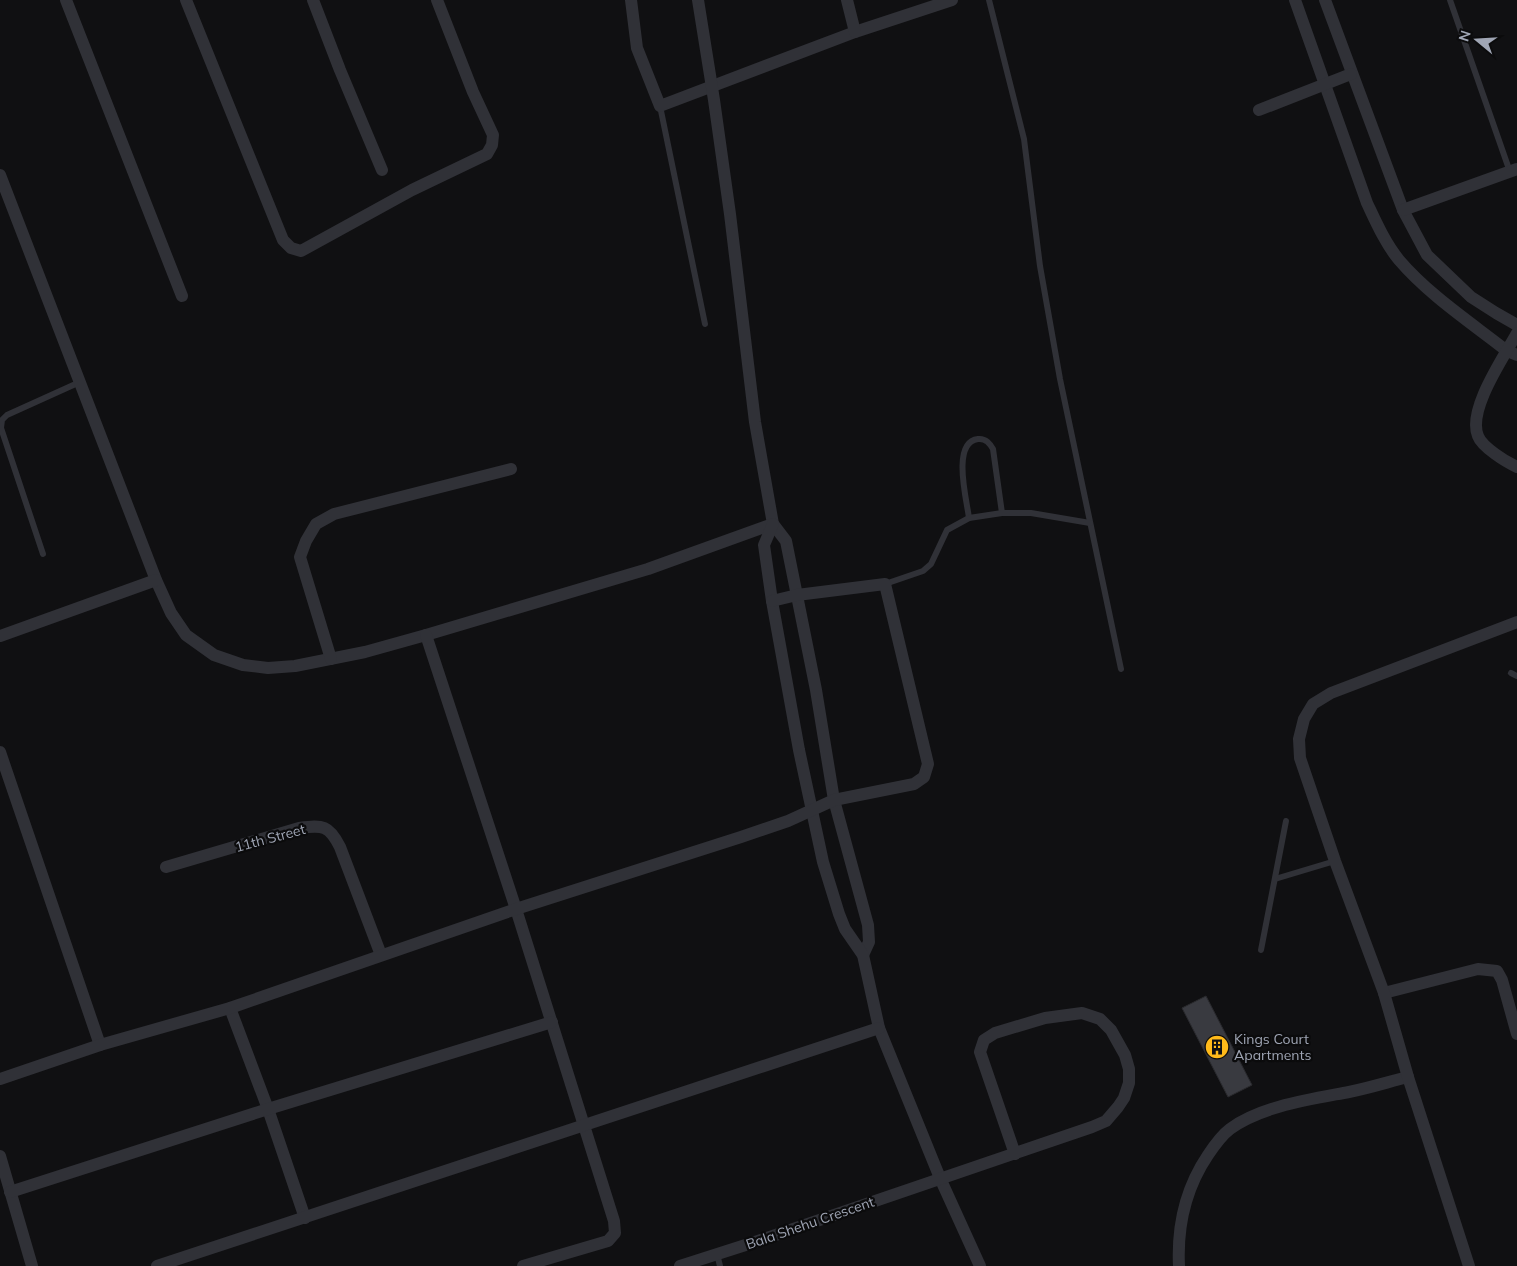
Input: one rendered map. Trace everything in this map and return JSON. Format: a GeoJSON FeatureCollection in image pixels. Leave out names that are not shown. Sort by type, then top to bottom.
{"type":"FeatureCollection","features":[{"type":"Feature","properties":{"kind":"street"},"geometry":{"type":"LineString","coordinates":[[66,0],[182,296]]}},
{"type":"Feature","properties":{"kind":"street"},"geometry":{"type":"LineString","coordinates":[[186,0],[279,233],[291,248],[301,251],[412,190],[487,154],[492,145],[493,135],[437,0]]}},
{"type":"Feature","properties":{"kind":"street"},"geometry":{"type":"LineString","coordinates":[[312,0],[382,170]]}},
{"type":"Feature","properties":{"kind":"street"},"geometry":{"type":"LineString","coordinates":[[631,0],[637,48],[660,106],[855,32],[952,0]]}},
{"type":"Feature","properties":{"kind":"street"},"geometry":{"type":"LineString","coordinates":[[698,0],[730,214],[755,422],[773,524],[786,541],[816,690],[834,800],[868,926],[869,942],[863,955]]}},
{"type":"Feature","properties":{"kind":"street"},"geometry":{"type":"LineString","coordinates":[[847,0],[855,32]]}},
{"type":"Feature","properties":{"kind":"street"},"geometry":{"type":"LineString","coordinates":[[1295,0],[1367,203],[1381,233],[1398,258],[1421,283],[1512,353]]}},
{"type":"Feature","properties":{"kind":"street"},"geometry":{"type":"LineString","coordinates":[[1325,0],[1403,210],[1428,255],[1439,268],[1471,297],[1496,314],[1517,324]]}},
{"type":"Feature","properties":{"kind":"street"},"geometry":{"type":"LineString","coordinates":[[1259,110],[1351,74]]}},
{"type":"Feature","properties":{"kind":"street"},"geometry":{"type":"LineString","coordinates":[[1403,210],[1513,171]]}},
{"type":"Feature","properties":{"kind":"street"},"geometry":{"type":"LineString","coordinates":[[0,175],[156,580],[171,613],[186,634],[214,655],[243,665],[268,668],[366,652],[648,569],[773,524]]}},
{"type":"Feature","properties":{"kind":"street"},"geometry":{"type":"LineString","coordinates":[[1517,333],[1512,353],[1482,397],[1475,426],[1478,438],[1494,452],[1517,467]]}},
{"type":"Feature","properties":{"kind":"street"},"geometry":{"type":"LineString","coordinates":[[331,659],[300,557],[306,541],[316,524],[334,514],[511,469]]}},
{"type":"Feature","properties":{"kind":"street"},"geometry":{"type":"LineString","coordinates":[[773,524],[764,545],[772,601],[811,810],[823,862],[845,930],[863,955],[879,1028],[940,1178],[980,1266]]}},
{"type":"Feature","properties":{"kind":"street"},"geometry":{"type":"LineString","coordinates":[[0,636],[156,580]]}},
{"type":"Feature","properties":{"kind":"street"},"geometry":{"type":"LineString","coordinates":[[0,1078],[100,1045],[230,1008],[516,908],[742,838],[788,821],[834,800],[914,784],[921,780],[928,768],[925,749],[885,584],[797,595],[772,601]]}},
{"type":"Feature","properties":{"kind":"street"},"geometry":{"type":"LineString","coordinates":[[1469,1266],[1408,1077],[1384,993],[1335,861],[1300,758],[1299,739],[1304,719],[1313,704],[1330,693],[1517,622]]}},
{"type":"Feature","properties":{"kind":"street"},"geometry":{"type":"LineString","coordinates":[[426,635],[516,908],[614,1221],[615,1234],[608,1241],[523,1266]]}},
{"type":"Feature","properties":{"kind":"street"},"geometry":{"type":"LineString","coordinates":[[0,752],[100,1045]]}},
{"type":"Feature","properties":{"kind":"street","name":"11th Street"},"geometry":{"type":"LineString","coordinates":[[166,867],[299,828],[312,826],[331,831],[340,847],[381,955]]}},
{"type":"Feature","properties":{"kind":"street"},"geometry":{"type":"LineString","coordinates":[[1384,993],[1478,969],[1497,971],[1502,980],[1517,1034]]}},
{"type":"Feature","properties":{"kind":"street"},"geometry":{"type":"LineString","coordinates":[[230,1008],[268,1108],[305,1218]]}},
{"type":"Feature","properties":{"kind":"street"},"geometry":{"type":"LineString","coordinates":[[1082,1013],[1100,1019],[1112,1030],[1125,1055],[1129,1069],[1129,1083],[1124,1098],[1106,1121],[1015,1154],[980,1052],[984,1040],[995,1032],[1066,1014],[1082,1013]]}},
{"type":"Feature","properties":{"kind":"street"},"geometry":{"type":"LineString","coordinates":[[10,1192],[268,1108],[552,1022]]}},
{"type":"Feature","properties":{"kind":"street"},"geometry":{"type":"LineString","coordinates":[[157,1266],[879,1028]]}},
{"type":"Feature","properties":{"kind":"street"},"geometry":{"type":"LineString","coordinates":[[1178,1266],[1180,1223],[1186,1197],[1198,1169],[1215,1145],[1230,1129],[1248,1119],[1284,1105],[1359,1090],[1408,1077]]}},
{"type":"Feature","properties":{"kind":"street","name":"Bala Shehu Crescent"},"geometry":{"type":"LineString","coordinates":[[680,1266],[718,1260],[940,1178],[1015,1154]]}},
{"type":"Feature","properties":{"kind":"street"},"geometry":{"type":"LineString","coordinates":[[0,1156],[32,1266]]}},
{"type":"Feature","properties":{"kind":"lane"},"geometry":{"type":"LineString","coordinates":[[988,0],[1024,139],[1040,266],[1060,379],[1120,669]]}},
{"type":"Feature","properties":{"kind":"lane"},"geometry":{"type":"LineString","coordinates":[[1450,0],[1513,171]]}},
{"type":"Feature","properties":{"kind":"lane"},"geometry":{"type":"LineString","coordinates":[[660,106],[705,324]]}},
{"type":"Feature","properties":{"kind":"lane"},"geometry":{"type":"LineString","coordinates":[[43,554],[0,428],[2,420],[7,415],[80,382]]}},
{"type":"Feature","properties":{"kind":"lane"},"geometry":{"type":"LineString","coordinates":[[969,518],[962,464],[964,452],[970,442],[976,439],[983,439],[994,449],[1002,513]]}},
{"type":"Feature","properties":{"kind":"lane"},"geometry":{"type":"LineString","coordinates":[[885,584],[923,571],[931,564],[947,530],[969,518],[1002,513],[1031,513],[1090,523]]}},
{"type":"Feature","properties":{"kind":"lane"},"geometry":{"type":"LineString","coordinates":[[1261,950],[1286,822]]}},
{"type":"Feature","properties":{"kind":"lane"},"geometry":{"type":"LineString","coordinates":[[1275,879],[1335,861]]}},
{"type":"Feature","properties":{"kind":"building","name":"Kings Court Apartments"},"geometry":{"type":"Polygon","coordinates":[[[1206,996],[1252,1085],[1228,1097],[1182,1008],[1206,996]]]}},
{"type":"Feature","properties":{"kind":"place","name":"Kings Court Apartments"},"geometry":{"type":"Point","coordinates":[1217,1047]}}]}
